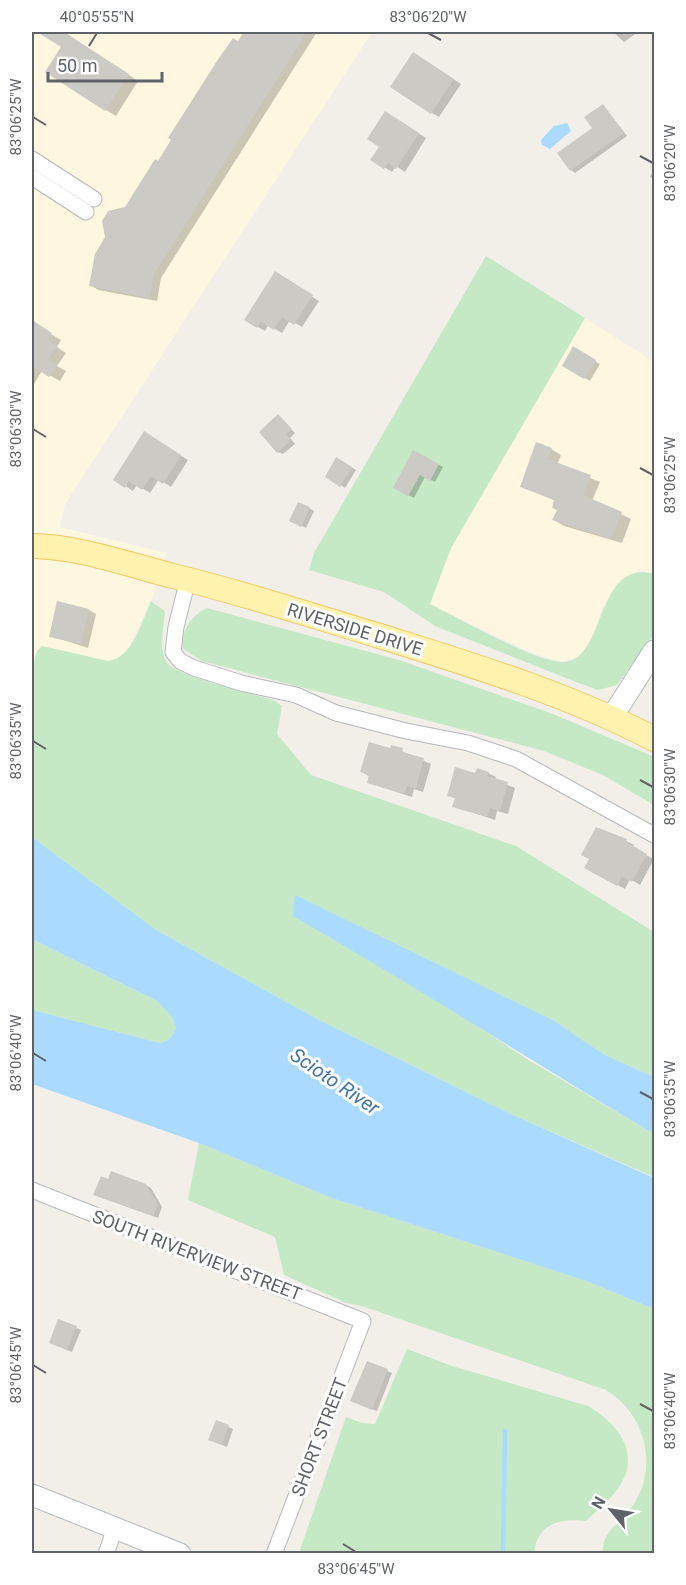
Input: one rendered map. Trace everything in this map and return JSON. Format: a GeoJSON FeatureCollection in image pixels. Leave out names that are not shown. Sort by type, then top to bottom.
{"type":"FeatureCollection","features":[{"type":"Feature","properties":{"kind":"main road","name":"RIVERSIDE DRIVE"},"geometry":{"type":"LineString","coordinates":[[36,544],[188,579],[513,678],[612,717],[654,739]]}},
{"type":"Feature","properties":{"kind":"main road"},"geometry":{"type":"LineString","coordinates":[[612,717],[654,651]]}},
{"type":"Feature","properties":{"kind":"main road"},"geometry":{"type":"LineString","coordinates":[[32,1495],[180,1554]]}},
{"type":"Feature","properties":{"kind":"street"},"geometry":{"type":"LineString","coordinates":[[32,159],[90,205],[32,177]]}},
{"type":"Feature","properties":{"kind":"street"},"geometry":{"type":"LineString","coordinates":[[188,579],[176,627],[173,652],[180,662],[241,683],[296,695],[336,713],[468,743],[516,759],[654,835]]}},
{"type":"Feature","properties":{"kind":"street","name":"SOUTH RIVERVIEW STREET"},"geometry":{"type":"LineString","coordinates":[[32,1190],[363,1321]]}},
{"type":"Feature","properties":{"kind":"street","name":"SHORT STREET"},"geometry":{"type":"LineString","coordinates":[[274,1554],[363,1321]]}},
{"type":"Feature","properties":{"kind":"street"},"geometry":{"type":"LineString","coordinates":[[105,1554],[115,1528]]}},
{"type":"Feature","properties":{"kind":"shaded area"},"geometry":{"type":"Polygon","coordinates":[[[32,32],[372,32],[65,504],[60,527],[167,553],[151,601],[127,651],[117,660],[108,661],[42,646],[37,651],[32,671],[32,32]]]}},
{"type":"Feature","properties":{"kind":"shaded area"},"geometry":{"type":"Polygon","coordinates":[[[585,318],[654,362],[654,574],[639,570],[602,608],[592,639],[578,657],[562,662],[528,651],[429,604],[451,548],[585,318]]]}},
{"type":"Feature","properties":{"kind":"green space"},"geometry":{"type":"Polygon","coordinates":[[[486,256],[585,318],[451,548],[430,604],[532,654],[561,662],[576,658],[586,647],[610,595],[621,581],[635,573],[654,574],[654,634],[617,685],[598,690],[576,682],[435,626],[384,592],[309,570],[314,553],[486,256]]]}},
{"type":"Feature","properties":{"kind":"green space"},"geometry":{"type":"Polygon","coordinates":[[[151,601],[165,611],[162,645],[167,663],[185,673],[273,700],[282,706],[277,734],[311,775],[516,846],[654,932],[654,1077],[605,1055],[553,1020],[296,896],[425,992],[530,1061],[654,1134],[654,1177],[511,1114],[321,1021],[156,930],[32,837],[32,671],[37,651],[42,646],[108,661],[117,658],[124,653],[136,637],[151,601]]]}},
{"type":"Feature","properties":{"kind":"green space"},"geometry":{"type":"Polygon","coordinates":[[[207,608],[399,660],[553,714],[650,755],[654,758],[654,805],[603,775],[544,751],[202,661],[183,649],[183,642],[185,630],[191,620],[207,608]]]}},
{"type":"Feature","properties":{"kind":"green space"},"geometry":{"type":"Polygon","coordinates":[[[32,939],[157,1001],[172,1017],[176,1028],[170,1039],[160,1043],[32,1010],[32,939]]]}},
{"type":"Feature","properties":{"kind":"green space"},"geometry":{"type":"Polygon","coordinates":[[[199,1143],[329,1197],[589,1282],[654,1309],[654,1549],[651,1553],[603,1553],[605,1539],[631,1508],[640,1493],[645,1476],[644,1443],[631,1413],[620,1400],[606,1390],[362,1306],[346,1303],[284,1275],[275,1237],[188,1200],[199,1143]]]}},
{"type":"Feature","properties":{"kind":"green space"},"geometry":{"type":"Polygon","coordinates":[[[407,1349],[452,1366],[588,1406],[610,1422],[624,1442],[628,1466],[616,1491],[586,1521],[558,1522],[545,1529],[536,1543],[534,1553],[299,1553],[346,1417],[362,1423],[375,1424],[407,1349]]]}},
{"type":"Feature","properties":{"kind":"water"},"geometry":{"type":"Polygon","coordinates":[[[567,123],[571,131],[550,149],[542,145],[541,140],[554,126],[567,123]]]}},
{"type":"Feature","properties":{"kind":"water","name":"Scioto River"},"geometry":{"type":"Polygon","coordinates":[[[32,837],[156,930],[321,1021],[511,1114],[654,1178],[654,1309],[589,1282],[329,1197],[199,1143],[32,1084],[32,1010],[160,1043],[170,1039],[176,1028],[172,1017],[157,1001],[32,939],[32,837]]]}},
{"type":"Feature","properties":{"kind":"water"},"geometry":{"type":"Polygon","coordinates":[[[295,895],[553,1020],[605,1055],[654,1077],[654,1134],[293,916],[295,895]]]}},
{"type":"Feature","properties":{"kind":"building"},"geometry":{"type":"Polygon","coordinates":[[[37,32],[64,32],[129,74],[105,111],[45,72],[61,47],[37,32]]]}},
{"type":"Feature","properties":{"kind":"building"},"geometry":{"type":"Polygon","coordinates":[[[244,32],[307,32],[154,274],[149,298],[89,286],[95,254],[105,237],[102,221],[108,211],[125,207],[155,159],[158,161],[171,140],[168,138],[217,61],[233,38],[238,41],[244,32]]]}},
{"type":"Feature","properties":{"kind":"building"},"geometry":{"type":"Polygon","coordinates":[[[413,52],[454,79],[431,114],[390,87],[413,52]]]}},
{"type":"Feature","properties":{"kind":"building"},"geometry":{"type":"Polygon","coordinates":[[[603,104],[624,133],[570,171],[557,153],[592,128],[584,117],[603,104]]]}},
{"type":"Feature","properties":{"kind":"building"},"geometry":{"type":"Polygon","coordinates":[[[385,111],[419,133],[396,169],[388,163],[384,169],[370,160],[379,147],[367,139],[385,111]]]}},
{"type":"Feature","properties":{"kind":"building"},"geometry":{"type":"Polygon","coordinates":[[[275,271],[313,295],[294,325],[282,317],[274,330],[261,322],[257,328],[244,320],[275,271]]]}},
{"type":"Feature","properties":{"kind":"building"},"geometry":{"type":"Polygon","coordinates":[[[32,320],[52,333],[48,340],[57,346],[48,359],[57,365],[49,377],[32,366],[32,320]]]}},
{"type":"Feature","properties":{"kind":"building"},"geometry":{"type":"Polygon","coordinates":[[[573,346],[596,360],[584,379],[562,366],[573,346]]]}},
{"type":"Feature","properties":{"kind":"building"},"geometry":{"type":"Polygon","coordinates":[[[278,414],[292,429],[286,434],[291,440],[277,453],[259,432],[278,414]]]}},
{"type":"Feature","properties":{"kind":"building"},"geometry":{"type":"Polygon","coordinates":[[[144,431],[181,455],[163,484],[151,476],[142,490],[129,481],[125,488],[113,480],[144,431]]]}},
{"type":"Feature","properties":{"kind":"building"},"geometry":{"type":"Polygon","coordinates":[[[536,442],[552,448],[547,459],[591,475],[583,495],[622,512],[611,539],[552,520],[557,510],[552,508],[554,500],[520,487],[536,442]]]}},
{"type":"Feature","properties":{"kind":"building"},"geometry":{"type":"Polygon","coordinates":[[[413,450],[439,464],[430,481],[420,475],[408,496],[393,488],[413,450]]]}},
{"type":"Feature","properties":{"kind":"building"},"geometry":{"type":"Polygon","coordinates":[[[336,457],[352,467],[340,487],[325,477],[336,457]]]}},
{"type":"Feature","properties":{"kind":"building"},"geometry":{"type":"Polygon","coordinates":[[[298,502],[310,507],[301,527],[289,521],[298,502]]]}},
{"type":"Feature","properties":{"kind":"building"},"geometry":{"type":"Polygon","coordinates":[[[57,601],[89,609],[81,644],[49,637],[57,601]]]}},
{"type":"Feature","properties":{"kind":"building"},"geometry":{"type":"Polygon","coordinates":[[[369,742],[390,748],[391,745],[403,748],[402,752],[424,758],[416,789],[407,786],[404,794],[367,783],[369,775],[360,772],[369,742]]]}},
{"type":"Feature","properties":{"kind":"building"},"geometry":{"type":"Polygon","coordinates":[[[455,767],[475,773],[477,768],[489,772],[487,776],[508,782],[500,811],[490,808],[487,817],[452,807],[455,798],[447,796],[455,767]]]}},
{"type":"Feature","properties":{"kind":"building"},"geometry":{"type":"Polygon","coordinates":[[[596,827],[627,839],[626,842],[647,854],[632,882],[622,876],[617,886],[584,868],[589,859],[581,855],[596,827]]]}},
{"type":"Feature","properties":{"kind":"building"},"geometry":{"type":"Polygon","coordinates":[[[111,1171],[146,1184],[158,1204],[153,1216],[93,1195],[101,1176],[108,1179],[111,1171]]]}},
{"type":"Feature","properties":{"kind":"building"},"geometry":{"type":"Polygon","coordinates":[[[58,1319],[77,1326],[67,1350],[49,1343],[58,1319]]]}},
{"type":"Feature","properties":{"kind":"building"},"geometry":{"type":"Polygon","coordinates":[[[367,1361],[388,1369],[372,1410],[350,1401],[367,1361]]]}},
{"type":"Feature","properties":{"kind":"building"},"geometry":{"type":"Polygon","coordinates":[[[216,1420],[229,1425],[222,1445],[208,1440],[216,1420]]]}},
{"type":"Feature","properties":{"kind":"waterway"},"geometry":{"type":"LineString","coordinates":[[503,1554],[505,1431]]}}]}
